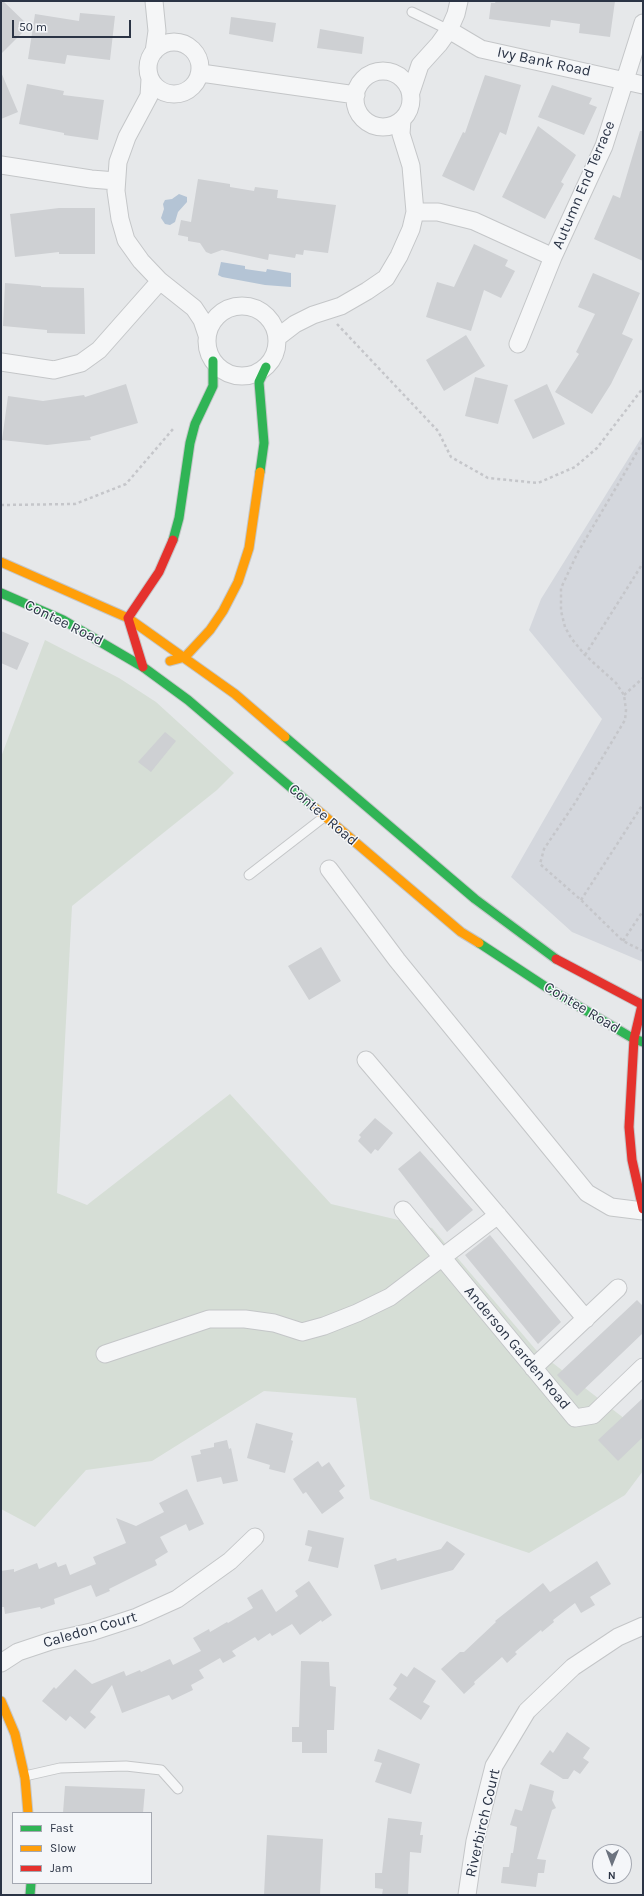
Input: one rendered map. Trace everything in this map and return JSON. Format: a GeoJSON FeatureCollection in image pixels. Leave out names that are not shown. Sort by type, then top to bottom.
{"type":"FeatureCollection","features":[{"type":"Feature","properties":{"kind":"street"},"geometry":{"type":"LineString","coordinates":[[404,146],[390,132],[380,126],[371,124],[359,112],[356,94],[363,80],[370,74],[378,72],[395,73],[409,71],[420,65],[439,44],[448,30],[456,14],[459,1]]}},
{"type":"Feature","properties":{"kind":"street"},"geometry":{"type":"LineString","coordinates":[[143,109],[170,95],[184,93],[190,90],[195,85],[201,73],[199,57],[194,50],[180,42],[165,29],[155,8]]}},
{"type":"Feature","properties":{"kind":"street"},"geometry":{"type":"LineString","coordinates":[[155,8],[156,40],[154,52],[148,65],[150,78],[149,96],[127,137],[122,150],[116,181],[118,208],[126,240],[141,261],[160,281],[194,308],[202,320],[207,335],[208,350],[213,361],[221,370],[232,375],[244,376],[256,374],[266,367]]}},
{"type":"Feature","properties":{"kind":"street","name":"Autumn End Terrace"},"geometry":{"type":"LineString","coordinates":[[518,344],[553,257],[604,146],[643,23]]}},
{"type":"Feature","properties":{"kind":"street","name":"Ivy Bank Road"},"geometry":{"type":"LineString","coordinates":[[448,30],[482,49],[643,85]]}},
{"type":"Feature","properties":{"kind":"street"},"geometry":{"type":"LineString","coordinates":[[154,52],[166,43],[180,42]]}},
{"type":"Feature","properties":{"kind":"street"},"geometry":{"type":"LineString","coordinates":[[275,330],[341,306],[367,292],[386,278],[399,256],[411,229],[415,212],[411,166],[401,134],[402,120],[410,107],[410,92],[420,65]]}},
{"type":"Feature","properties":{"kind":"street"},"geometry":{"type":"LineString","coordinates":[[201,73],[356,94]]}},
{"type":"Feature","properties":{"kind":"street"},"geometry":{"type":"LineString","coordinates":[[395,73],[402,78],[410,92]]}},
{"type":"Feature","properties":{"kind":"street"},"geometry":{"type":"LineString","coordinates":[[150,78],[161,92],[170,95]]}},
{"type":"Feature","properties":{"kind":"street"},"geometry":{"type":"LineString","coordinates":[[380,126],[395,124],[402,120]]}},
{"type":"Feature","properties":{"kind":"street"},"geometry":{"type":"LineString","coordinates":[[1,165],[91,180],[116,181]]}},
{"type":"Feature","properties":{"kind":"street"},"geometry":{"type":"LineString","coordinates":[[415,212],[438,212],[474,221],[553,257]]}},
{"type":"Feature","properties":{"kind":"street"},"geometry":{"type":"LineString","coordinates":[[1,362],[54,370],[81,363],[99,350],[160,281]]}},
{"type":"Feature","properties":{"kind":"street"},"geometry":{"type":"LineString","coordinates":[[182,297],[204,307],[226,309],[247,305],[257,308],[266,314],[275,330],[275,354],[266,367],[259,382],[264,443],[249,548],[238,582],[223,611],[210,630],[185,657],[143,667],[128,618],[159,572],[172,544],[179,518],[190,443],[195,424],[213,386],[213,361]]}},
{"type":"Feature","properties":{"kind":"street"},"geometry":{"type":"LineString","coordinates":[[207,335],[214,320],[226,309]]}},
{"type":"Feature","properties":{"kind":"street","name":"Contee Road"},"geometry":{"type":"LineString","coordinates":[[1,562],[38,576],[128,618],[185,657],[235,694],[475,899],[560,962],[643,1005]]}},
{"type":"Feature","properties":{"kind":"street","name":"Contee Road"},"geometry":{"type":"LineString","coordinates":[[1,593],[62,620],[101,641],[143,667],[188,700],[461,932],[546,987],[639,1041]]}},
{"type":"Feature","properties":{"kind":"street"},"geometry":{"type":"LineString","coordinates":[[329,869],[397,960],[586,1192],[611,1207],[643,1210],[632,1160],[629,1127],[630,1087],[639,1041],[643,1005]]}},
{"type":"Feature","properties":{"kind":"street"},"geometry":{"type":"LineString","coordinates":[[366,1060],[586,1319]]}},
{"type":"Feature","properties":{"kind":"street"},"geometry":{"type":"LineString","coordinates":[[629,1127],[640,1100]]}},
{"type":"Feature","properties":{"kind":"street","name":"Anderson Garden Road"},"geometry":{"type":"LineString","coordinates":[[403,1210],[575,1418],[592,1415],[643,1367]]}},
{"type":"Feature","properties":{"kind":"street"},"geometry":{"type":"LineString","coordinates":[[105,1354],[209,1319],[245,1319],[267,1322],[302,1332],[324,1326],[357,1313],[390,1297],[498,1215]]}},
{"type":"Feature","properties":{"kind":"street"},"geometry":{"type":"LineString","coordinates":[[533,1368],[618,1288]]}},
{"type":"Feature","properties":{"kind":"street","name":"Caledon Court"},"geometry":{"type":"LineString","coordinates":[[1,1663],[18,1652],[137,1618],[177,1599],[230,1561],[255,1537]]}},
{"type":"Feature","properties":{"kind":"street","name":"Riverbirch Court"},"geometry":{"type":"LineString","coordinates":[[467,1895],[475,1841],[494,1766],[527,1711],[573,1667],[618,1637],[643,1626]]}},
{"type":"Feature","properties":{"kind":"street"},"geometry":{"type":"LineString","coordinates":[[1,1701],[15,1734],[25,1776],[28,1812]]}},
{"type":"Feature","properties":{"kind":"street"},"geometry":{"type":"LineString","coordinates":[[30,1895],[31,1884]]}},
{"type":"Feature","properties":{"kind":"lane"},"geometry":{"type":"LineString","coordinates":[[412,12],[448,30]]}},
{"type":"Feature","properties":{"kind":"lane"},"geometry":{"type":"LineString","coordinates":[[249,875],[324,817]]}},
{"type":"Feature","properties":{"kind":"lane"},"geometry":{"type":"LineString","coordinates":[[25,1776],[60,1768],[126,1766],[161,1770],[178,1789]]}},
{"type":"Feature","properties":{"kind":"path"},"geometry":{"type":"LineString","coordinates":[[338,324],[438,431],[451,457],[488,478],[538,482],[575,467],[597,448],[643,388]]}},
{"type":"Feature","properties":{"kind":"path"},"geometry":{"type":"LineString","coordinates":[[1,506],[75,504],[126,484],[171,433],[174,427]]}},
{"type":"Feature","properties":{"kind":"path"},"geometry":{"type":"LineString","coordinates":[[643,442],[578,552],[561,588],[561,611],[565,627],[571,638],[585,655],[616,683],[624,695],[626,710],[625,720],[541,856],[540,864],[581,900],[623,941],[643,951]]}},
{"type":"Feature","properties":{"kind":"path"},"geometry":{"type":"LineString","coordinates":[[585,655],[643,563]]}},
{"type":"Feature","properties":{"kind":"path"},"geometry":{"type":"LineString","coordinates":[[624,695],[643,678]]}},
{"type":"Feature","properties":{"kind":"path"},"geometry":{"type":"LineString","coordinates":[[581,900],[643,804]]}},
{"type":"Feature","properties":{"kind":"path"},"geometry":{"type":"LineString","coordinates":[[623,941],[643,911]]}},
{"type":"Feature","properties":{"kind":"shaded area"},"geometry":{"type":"Polygon","coordinates":[[[643,435],[643,962],[572,932],[511,877],[602,719],[529,630],[541,599],[643,435]]]}},
{"type":"Feature","properties":{"kind":"shaded area"},"geometry":{"type":"Polygon","coordinates":[[[45,640],[119,678],[156,702],[234,773],[217,790],[72,906],[57,1193],[87,1205],[230,1094],[331,1204],[432,1228],[536,1350],[643,1433],[643,1471],[625,1495],[529,1553],[370,1499],[356,1398],[264,1391],[152,1461],[86,1470],[35,1527],[1,1509],[1,757],[45,640]]]}},
{"type":"Feature","properties":{"kind":"water"},"geometry":{"type":"Polygon","coordinates":[[[179,194],[187,197],[187,202],[178,212],[175,222],[170,225],[165,224],[161,218],[164,209],[163,204],[165,200],[172,199],[179,194]]]}},
{"type":"Feature","properties":{"kind":"water"},"geometry":{"type":"Polygon","coordinates":[[[221,262],[245,266],[245,269],[266,272],[267,269],[291,273],[291,287],[265,285],[222,277],[218,275],[221,262]]]}},
{"type":"Feature","properties":{"kind":"building"},"geometry":{"type":"Polygon","coordinates":[[[1,1],[3,1],[29,26],[1,54],[1,1]]]}},
{"type":"Feature","properties":{"kind":"building"},"geometry":{"type":"Polygon","coordinates":[[[496,1],[615,1],[610,37],[579,33],[580,24],[551,20],[550,27],[489,19],[491,3],[495,3],[496,1]]]}},
{"type":"Feature","properties":{"kind":"building"},"geometry":{"type":"Polygon","coordinates":[[[80,13],[115,16],[110,60],[67,55],[65,64],[28,59],[35,14],[79,21],[80,13]]]}},
{"type":"Feature","properties":{"kind":"building"},"geometry":{"type":"Polygon","coordinates":[[[231,17],[276,23],[273,42],[229,34],[231,17]]]}},
{"type":"Feature","properties":{"kind":"building"},"geometry":{"type":"Polygon","coordinates":[[[320,29],[364,37],[362,54],[317,48],[320,29]]]}},
{"type":"Feature","properties":{"kind":"building"},"geometry":{"type":"Polygon","coordinates":[[[1,72],[18,112],[1,119],[1,72]]]}},
{"type":"Feature","properties":{"kind":"building"},"geometry":{"type":"Polygon","coordinates":[[[485,75],[521,85],[506,135],[500,132],[474,191],[442,176],[463,132],[465,133],[485,75]]]}},
{"type":"Feature","properties":{"kind":"building"},"geometry":{"type":"Polygon","coordinates":[[[27,84],[64,91],[63,95],[104,100],[98,140],[64,135],[64,133],[19,124],[27,84]]]}},
{"type":"Feature","properties":{"kind":"building"},"geometry":{"type":"Polygon","coordinates":[[[552,85],[592,98],[589,104],[597,107],[584,135],[538,117],[552,85]]]}},
{"type":"Feature","properties":{"kind":"building"},"geometry":{"type":"Polygon","coordinates":[[[538,126],[576,155],[561,182],[564,184],[545,219],[502,197],[538,126]]]}},
{"type":"Feature","properties":{"kind":"building"},"geometry":{"type":"Polygon","coordinates":[[[640,131],[643,131],[643,261],[594,239],[613,195],[620,198],[640,131]]]}},
{"type":"Feature","properties":{"kind":"building"},"geometry":{"type":"Polygon","coordinates":[[[198,179],[230,184],[230,187],[254,191],[255,187],[278,190],[277,198],[336,205],[328,253],[304,250],[303,255],[296,254],[295,258],[269,254],[268,260],[222,250],[211,254],[206,252],[200,243],[188,241],[188,237],[178,235],[181,220],[191,222],[198,179]]]}},
{"type":"Feature","properties":{"kind":"building"},"geometry":{"type":"Polygon","coordinates":[[[59,208],[95,208],[95,254],[59,254],[59,252],[15,257],[10,214],[59,208]]]}},
{"type":"Feature","properties":{"kind":"building"},"geometry":{"type":"Polygon","coordinates":[[[474,244],[508,260],[505,266],[515,271],[501,298],[484,290],[471,331],[426,317],[437,282],[454,287],[474,244]]]}},
{"type":"Feature","properties":{"kind":"building"},"geometry":{"type":"Polygon","coordinates":[[[593,273],[640,293],[622,334],[633,339],[611,384],[592,414],[555,392],[579,354],[576,352],[595,314],[578,307],[593,273]]]}},
{"type":"Feature","properties":{"kind":"building"},"geometry":{"type":"Polygon","coordinates":[[[5,283],[41,287],[84,288],[85,334],[47,333],[47,330],[3,326],[5,283]]]}},
{"type":"Feature","properties":{"kind":"building"},"geometry":{"type":"Polygon","coordinates":[[[466,335],[485,366],[444,391],[426,360],[466,335]]]}},
{"type":"Feature","properties":{"kind":"building"},"geometry":{"type":"Polygon","coordinates":[[[475,377],[508,385],[498,424],[465,416],[475,377]]]}},
{"type":"Feature","properties":{"kind":"building"},"geometry":{"type":"Polygon","coordinates":[[[126,384],[138,423],[90,437],[91,440],[47,445],[2,440],[8,396],[43,401],[84,395],[85,397],[126,384]]]}},
{"type":"Feature","properties":{"kind":"building"},"geometry":{"type":"Polygon","coordinates":[[[547,384],[565,424],[533,439],[514,400],[547,384]]]}},
{"type":"Feature","properties":{"kind":"building"},"geometry":{"type":"Polygon","coordinates":[[[1,631],[29,643],[17,670],[1,663],[1,631]]]}},
{"type":"Feature","properties":{"kind":"building"},"geometry":{"type":"Polygon","coordinates":[[[165,732],[176,741],[151,772],[138,762],[165,732]]]}},
{"type":"Feature","properties":{"kind":"building"},"geometry":{"type":"Polygon","coordinates":[[[321,947],[341,981],[309,1000],[288,966],[321,947]]]}},
{"type":"Feature","properties":{"kind":"building"},"geometry":{"type":"Polygon","coordinates":[[[375,1118],[393,1133],[378,1151],[375,1149],[371,1154],[358,1141],[361,1137],[359,1135],[375,1118]]]}},
{"type":"Feature","properties":{"kind":"building"},"geometry":{"type":"Polygon","coordinates":[[[420,1151],[473,1210],[447,1232],[398,1169],[420,1151]]]}},
{"type":"Feature","properties":{"kind":"building"},"geometry":{"type":"Polygon","coordinates":[[[490,1235],[561,1322],[538,1344],[465,1255],[490,1235]]]}},
{"type":"Feature","properties":{"kind":"building"},"geometry":{"type":"Polygon","coordinates":[[[637,1300],[643,1306],[643,1333],[577,1396],[557,1375],[637,1300]]]}},
{"type":"Feature","properties":{"kind":"building"},"geometry":{"type":"Polygon","coordinates":[[[643,1398],[643,1437],[618,1461],[598,1440],[643,1398]]]}},
{"type":"Feature","properties":{"kind":"building"},"geometry":{"type":"Polygon","coordinates":[[[256,1423],[293,1433],[291,1440],[293,1441],[285,1473],[269,1469],[270,1465],[247,1458],[256,1423]]]}},
{"type":"Feature","properties":{"kind":"building"},"geometry":{"type":"Polygon","coordinates":[[[227,1440],[229,1449],[231,1448],[238,1481],[223,1484],[221,1477],[197,1482],[191,1456],[201,1454],[200,1450],[214,1447],[214,1443],[227,1440]]]}},
{"type":"Feature","properties":{"kind":"building"},"geometry":{"type":"Polygon","coordinates":[[[318,1461],[322,1467],[329,1462],[345,1486],[339,1491],[344,1498],[322,1514],[306,1492],[303,1494],[293,1479],[318,1461]]]}},
{"type":"Feature","properties":{"kind":"building"},"geometry":{"type":"Polygon","coordinates":[[[187,1489],[204,1524],[189,1531],[186,1524],[160,1537],[168,1552],[155,1560],[157,1565],[96,1597],[91,1585],[54,1599],[55,1604],[41,1609],[40,1607],[5,1614],[4,1607],[1,1607],[1,1571],[14,1569],[14,1572],[37,1563],[39,1569],[56,1562],[58,1567],[66,1564],[70,1575],[96,1564],[93,1557],[126,1543],[116,1518],[136,1526],[164,1512],[159,1503],[187,1489]]]}},
{"type":"Feature","properties":{"kind":"building"},"geometry":{"type":"Polygon","coordinates":[[[308,1530],[344,1538],[338,1568],[308,1561],[312,1547],[305,1545],[308,1530]]]}},
{"type":"Feature","properties":{"kind":"building"},"geometry":{"type":"Polygon","coordinates":[[[447,1541],[465,1554],[453,1570],[381,1590],[374,1565],[396,1558],[397,1561],[441,1549],[447,1541]]]}},
{"type":"Feature","properties":{"kind":"building"},"geometry":{"type":"Polygon","coordinates":[[[597,1561],[611,1584],[590,1597],[595,1605],[581,1613],[575,1603],[553,1620],[554,1622],[542,1632],[541,1630],[515,1652],[517,1654],[507,1663],[502,1657],[474,1682],[475,1684],[464,1694],[441,1669],[460,1652],[464,1652],[496,1622],[495,1621],[543,1583],[550,1592],[597,1561]]]}},
{"type":"Feature","properties":{"kind":"building"},"geometry":{"type":"Polygon","coordinates":[[[309,1581],[332,1615],[322,1622],[321,1620],[300,1635],[292,1624],[272,1636],[270,1633],[258,1641],[255,1637],[232,1651],[236,1656],[223,1663],[220,1658],[199,1670],[204,1678],[191,1685],[193,1690],[172,1700],[169,1695],[122,1713],[112,1685],[90,1712],[96,1717],[85,1729],[70,1716],[66,1721],[42,1701],[54,1687],[56,1689],[75,1669],[92,1684],[124,1671],[126,1676],[140,1670],[141,1672],[170,1659],[173,1665],[201,1651],[193,1638],[209,1629],[210,1632],[227,1622],[228,1623],[253,1608],[247,1598],[262,1589],[276,1612],[298,1596],[295,1591],[309,1581]]]}},
{"type":"Feature","properties":{"kind":"building"},"geometry":{"type":"Polygon","coordinates":[[[301,1661],[329,1662],[330,1686],[336,1687],[334,1730],[327,1730],[327,1753],[302,1753],[302,1742],[292,1742],[292,1727],[299,1727],[301,1661]]]}},
{"type":"Feature","properties":{"kind":"building"},"geometry":{"type":"Polygon","coordinates":[[[414,1667],[436,1681],[423,1702],[430,1706],[421,1720],[389,1699],[397,1688],[393,1685],[401,1673],[407,1677],[414,1667]]]}},
{"type":"Feature","properties":{"kind":"building"},"geometry":{"type":"Polygon","coordinates":[[[567,1732],[590,1748],[583,1758],[589,1762],[580,1774],[574,1770],[568,1779],[563,1779],[540,1764],[550,1750],[553,1753],[567,1732]]]}},
{"type":"Feature","properties":{"kind":"building"},"geometry":{"type":"Polygon","coordinates":[[[378,1749],[420,1764],[411,1794],[375,1782],[382,1763],[374,1761],[378,1749]]]}},
{"type":"Feature","properties":{"kind":"building"},"geometry":{"type":"Polygon","coordinates":[[[530,1784],[554,1791],[552,1800],[556,1808],[552,1810],[537,1859],[546,1860],[544,1873],[538,1873],[536,1887],[501,1883],[503,1867],[509,1867],[511,1853],[513,1853],[517,1827],[510,1825],[515,1809],[522,1811],[530,1784]]]}},
{"type":"Feature","properties":{"kind":"building"},"geometry":{"type":"Polygon","coordinates":[[[65,1786],[145,1789],[143,1812],[63,1812],[65,1786]]]}},
{"type":"Feature","properties":{"kind":"building"},"geometry":{"type":"Polygon","coordinates":[[[388,1818],[422,1822],[420,1835],[423,1835],[421,1853],[410,1852],[408,1895],[382,1895],[383,1889],[375,1888],[375,1873],[382,1873],[388,1818]]]}},
{"type":"Feature","properties":{"kind":"building"},"geometry":{"type":"Polygon","coordinates":[[[267,1835],[323,1839],[320,1895],[264,1895],[267,1835]]]}},
{"type":"Feature","properties":{"kind":"traffic: fast"},"geometry":{"type":"LineString","coordinates":[[173,540],[179,518],[190,443],[195,424],[213,386],[213,361]]}},
{"type":"Feature","properties":{"kind":"traffic: fast"},"geometry":{"type":"LineString","coordinates":[[260,472],[264,443],[259,382],[266,367]]}},
{"type":"Feature","properties":{"kind":"traffic: fast"},"geometry":{"type":"LineString","coordinates":[[1,593],[63,620],[143,667],[188,700],[315,808]]}},
{"type":"Feature","properties":{"kind":"traffic: fast"},"geometry":{"type":"LineString","coordinates":[[285,737],[475,899],[556,959]]}},
{"type":"Feature","properties":{"kind":"traffic: fast"},"geometry":{"type":"LineString","coordinates":[[479,943],[546,987],[634,1039],[643,1042]]}},
{"type":"Feature","properties":{"kind":"traffic: fast"},"geometry":{"type":"LineString","coordinates":[[30,1895],[31,1884]]}},
{"type":"Feature","properties":{"kind":"traffic: slow"},"geometry":{"type":"LineString","coordinates":[[170,661],[185,657],[210,630],[223,611],[238,582],[249,548],[260,472]]}},
{"type":"Feature","properties":{"kind":"traffic: slow"},"geometry":{"type":"LineString","coordinates":[[1,562],[128,618],[235,694],[285,737]]}},
{"type":"Feature","properties":{"kind":"traffic: slow"},"geometry":{"type":"LineString","coordinates":[[315,808],[461,932],[479,943]]}},
{"type":"Feature","properties":{"kind":"traffic: slow"},"geometry":{"type":"LineString","coordinates":[[1,1701],[15,1734],[25,1778],[28,1812]]}},
{"type":"Feature","properties":{"kind":"traffic: jam"},"geometry":{"type":"LineString","coordinates":[[143,667],[128,618],[159,572],[173,540]]}},
{"type":"Feature","properties":{"kind":"traffic: jam"},"geometry":{"type":"LineString","coordinates":[[556,959],[643,1005]]}},
{"type":"Feature","properties":{"kind":"traffic: jam"},"geometry":{"type":"LineString","coordinates":[[642,1005],[634,1039],[629,1127],[632,1160],[643,1209]]}}]}
